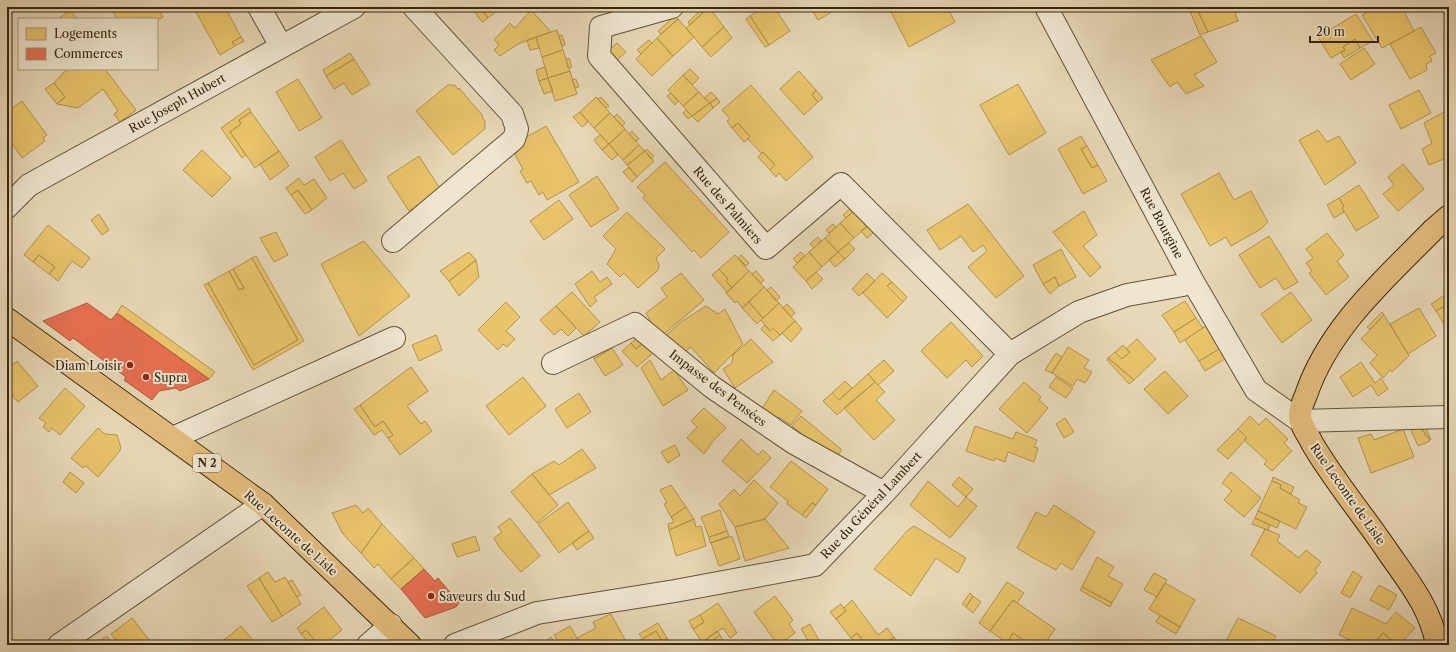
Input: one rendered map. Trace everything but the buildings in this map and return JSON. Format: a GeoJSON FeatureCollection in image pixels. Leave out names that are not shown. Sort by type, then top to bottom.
{"type":"FeatureCollection","features":[{"type":"Feature","properties":{"kind":"main road"},"geometry":{"type":"LineString","coordinates":[[1300,421],[1302,407],[1320,360],[1345,321],[1418,245],[1449,216]]}},
{"type":"Feature","properties":{"kind":"main road","name":"Rue Leconte de Lisle"},"geometry":{"type":"LineString","coordinates":[[7,319],[263,504],[391,625],[410,645]]}},
{"type":"Feature","properties":{"kind":"main road","name":"Rue Leconte de Lisle"},"geometry":{"type":"LineString","coordinates":[[1300,421],[1320,456],[1374,531],[1425,606],[1434,627],[1437,645]]}},
{"type":"Feature","properties":{"kind":"street"},"geometry":{"type":"LineString","coordinates":[[259,7],[281,46]]}},
{"type":"Feature","properties":{"kind":"street","name":"Rue Joseph Hubert"},"geometry":{"type":"LineString","coordinates":[[7,207],[29,185],[354,7]]}},
{"type":"Feature","properties":{"kind":"street"},"geometry":{"type":"LineString","coordinates":[[393,242],[514,139],[517,129],[512,114],[414,7]]}},
{"type":"Feature","properties":{"kind":"street","name":"Rue des Palmiers"},"geometry":{"type":"LineString","coordinates":[[672,7],[601,27],[598,56],[766,248],[841,184],[1010,354]]}},
{"type":"Feature","properties":{"kind":"street","name":"Rue Bourgine"},"geometry":{"type":"LineString","coordinates":[[1046,7],[1192,280],[1256,390],[1300,421]]}},
{"type":"Feature","properties":{"kind":"street","name":"Rue du Général Lambert"},"geometry":{"type":"LineString","coordinates":[[455,645],[537,613],[675,591],[815,565],[884,493],[1010,354],[1079,312],[1127,295],[1183,286],[1192,280]]}},
{"type":"Feature","properties":{"kind":"street","name":"Impasse des Pensées"},"geometry":{"type":"LineString","coordinates":[[553,363],[635,324],[712,387],[794,443],[884,493]]}},
{"type":"Feature","properties":{"kind":"street"},"geometry":{"type":"LineString","coordinates":[[173,438],[394,338]]}},
{"type":"Feature","properties":{"kind":"street"},"geometry":{"type":"LineString","coordinates":[[1300,421],[1449,417]]}},
{"type":"Feature","properties":{"kind":"street"},"geometry":{"type":"LineString","coordinates":[[59,645],[263,504]]}},
{"type":"Feature","properties":{"kind":"street"},"geometry":{"type":"LineString","coordinates":[[368,645],[391,625]]}},
{"type":"Feature","properties":{"kind":"place","name":"Diam Loisir"},"geometry":{"type":"Point","coordinates":[130,365]}},
{"type":"Feature","properties":{"kind":"place","name":"Supra"},"geometry":{"type":"Point","coordinates":[146,377]}},
{"type":"Feature","properties":{"kind":"place","name":"Saveurs du Sud"},"geometry":{"type":"Point","coordinates":[431,596]}}]}
